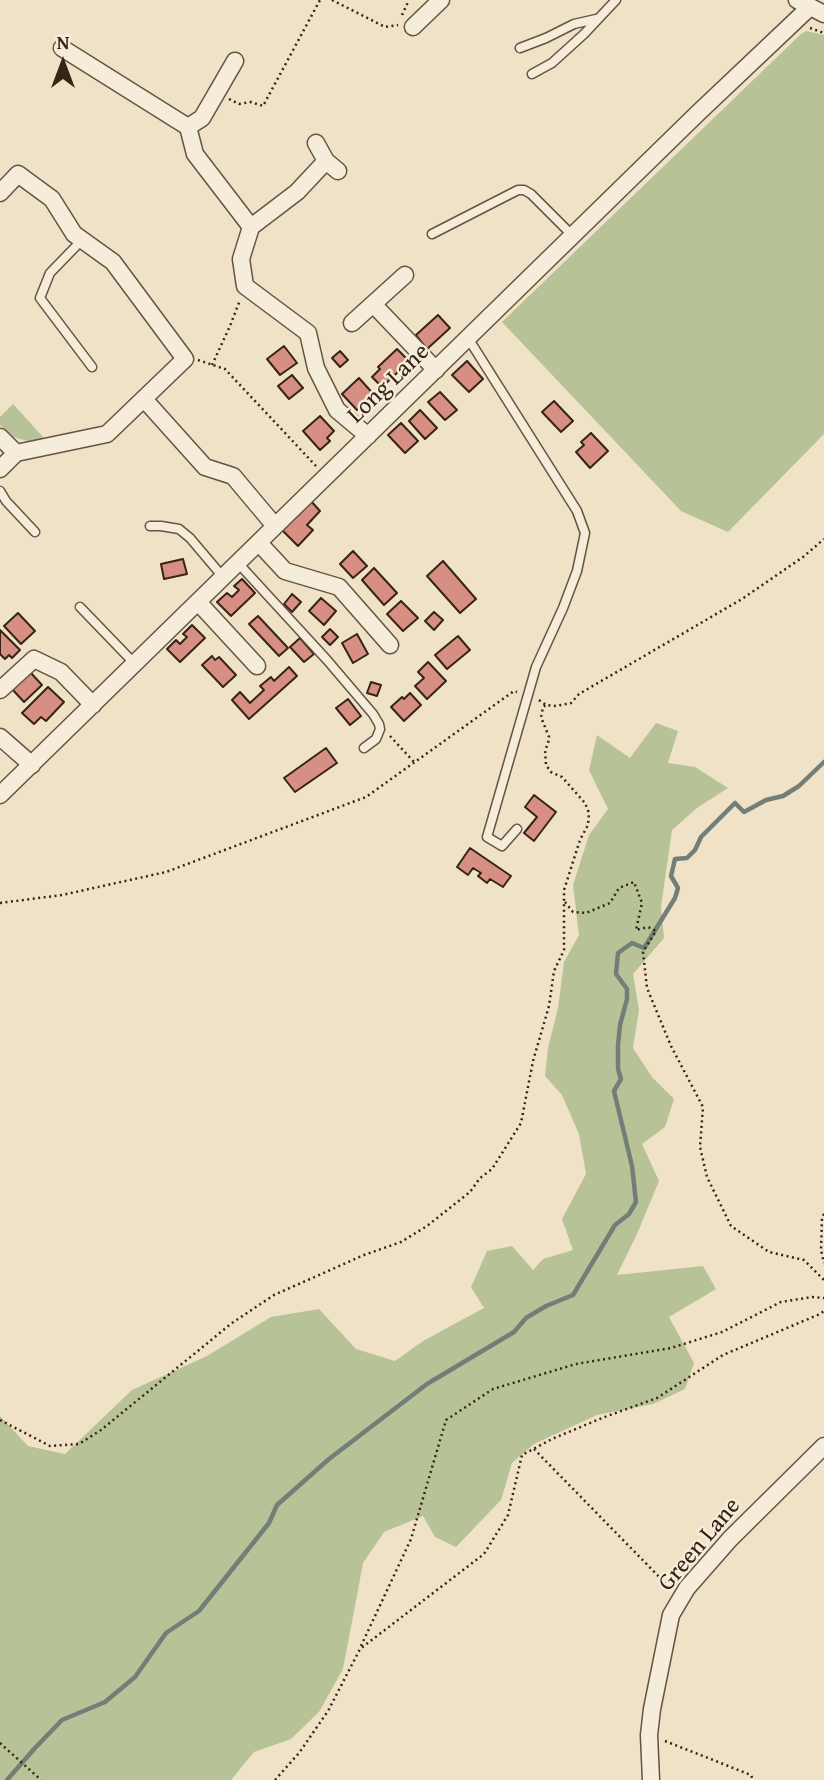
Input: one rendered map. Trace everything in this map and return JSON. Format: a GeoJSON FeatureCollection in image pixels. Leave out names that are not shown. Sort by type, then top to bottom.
{"type":"FeatureCollection","features":[{"type":"Feature","properties":{"kind":"street"},"geometry":{"type":"LineString","coordinates":[[414,27],[441,0]]}},
{"type":"Feature","properties":{"kind":"street","name":"Long Lane"},"geometry":{"type":"LineString","coordinates":[[0,795],[810,7]]}},
{"type":"Feature","properties":{"kind":"street"},"geometry":{"type":"LineString","coordinates":[[62,48],[188,127],[195,154],[251,227]]}},
{"type":"Feature","properties":{"kind":"street"},"geometry":{"type":"LineString","coordinates":[[188,127],[202,118],[235,61]]}},
{"type":"Feature","properties":{"kind":"street"},"geometry":{"type":"LineString","coordinates":[[316,144],[332,166],[251,227],[241,259],[245,286],[308,333],[316,368],[337,410],[368,436]]}},
{"type":"Feature","properties":{"kind":"street"},"geometry":{"type":"LineString","coordinates":[[0,193],[18,174],[52,199],[74,234],[113,262],[185,359],[107,434],[16,453],[0,468]]}},
{"type":"Feature","properties":{"kind":"street"},"geometry":{"type":"LineString","coordinates":[[352,323],[405,275]]}},
{"type":"Feature","properties":{"kind":"street"},"geometry":{"type":"LineString","coordinates":[[373,304],[436,370]]}},
{"type":"Feature","properties":{"kind":"street"},"geometry":{"type":"LineString","coordinates":[[144,399],[205,467],[233,476],[275,526]]}},
{"type":"Feature","properties":{"kind":"street"},"geometry":{"type":"LineString","coordinates":[[0,437],[16,453]]}},
{"type":"Feature","properties":{"kind":"street"},"geometry":{"type":"LineString","coordinates":[[259,543],[285,571],[339,587],[390,645]]}},
{"type":"Feature","properties":{"kind":"street"},"geometry":{"type":"LineString","coordinates":[[198,602],[257,666]]}},
{"type":"Feature","properties":{"kind":"street"},"geometry":{"type":"LineString","coordinates":[[0,690],[34,659],[61,672],[93,705]]}},
{"type":"Feature","properties":{"kind":"street"},"geometry":{"type":"LineString","coordinates":[[0,737],[32,765]]}},
{"type":"Feature","properties":{"kind":"street","name":"Green Lane"},"geometry":{"type":"LineString","coordinates":[[651,1780],[649,1735],[671,1615],[687,1588],[730,1539],[824,1446]]}},
{"type":"Feature","properties":{"kind":"lane"},"geometry":{"type":"LineString","coordinates":[[532,74],[552,63],[616,0]]}},
{"type":"Feature","properties":{"kind":"lane"},"geometry":{"type":"LineString","coordinates":[[520,48],[574,24],[596,19]]}},
{"type":"Feature","properties":{"kind":"lane"},"geometry":{"type":"LineString","coordinates":[[432,234],[519,190],[524,190],[573,236]]}},
{"type":"Feature","properties":{"kind":"lane"},"geometry":{"type":"LineString","coordinates":[[82,240],[50,273],[40,298],[92,367]]}},
{"type":"Feature","properties":{"kind":"lane"},"geometry":{"type":"LineString","coordinates":[[468,338],[577,511],[585,533],[577,571],[536,667],[487,837],[502,846],[517,828]]}},
{"type":"Feature","properties":{"kind":"lane"},"geometry":{"type":"LineString","coordinates":[[0,491],[35,532]]}},
{"type":"Feature","properties":{"kind":"lane"},"geometry":{"type":"LineString","coordinates":[[150,526],[179,529],[223,577]]}},
{"type":"Feature","properties":{"kind":"lane"},"geometry":{"type":"LineString","coordinates":[[238,563],[327,660],[379,724],[376,739],[364,748]]}},
{"type":"Feature","properties":{"kind":"lane"},"geometry":{"type":"LineString","coordinates":[[80,607],[135,664]]}},
{"type":"Feature","properties":{"kind":"path"},"geometry":{"type":"LineString","coordinates":[[216,94],[239,104],[251,102],[263,106],[320,0]]}},
{"type":"Feature","properties":{"kind":"path"},"geometry":{"type":"LineString","coordinates":[[332,0],[386,27],[398,25],[409,0]]}},
{"type":"Feature","properties":{"kind":"path"},"geometry":{"type":"LineString","coordinates":[[212,365],[245,286]]}},
{"type":"Feature","properties":{"kind":"path"},"geometry":{"type":"LineString","coordinates":[[185,359],[195,359],[225,369],[326,476]]}},
{"type":"Feature","properties":{"kind":"path"},"geometry":{"type":"LineString","coordinates":[[0,903],[62,895],[166,872],[366,797],[514,691],[546,705],[571,704],[579,694],[742,599],[803,557],[824,539]]}},
{"type":"Feature","properties":{"kind":"path"},"geometry":{"type":"LineString","coordinates":[[0,1420],[50,1446],[79,1444],[101,1430],[232,1323],[274,1296],[364,1255],[401,1242],[427,1226],[470,1192],[480,1178],[492,1169],[521,1123],[533,1061],[549,1006],[554,971],[564,950],[563,892],[580,840],[588,825],[589,813],[585,803],[562,777],[551,772],[546,765],[545,750],[549,737],[541,717],[546,705]]}},
{"type":"Feature","properties":{"kind":"path"},"geometry":{"type":"LineString","coordinates":[[379,724],[414,762]]}},
{"type":"Feature","properties":{"kind":"path"},"geometry":{"type":"LineString","coordinates":[[563,892],[565,903],[573,912],[586,913],[610,903],[619,888],[634,882],[642,903],[636,930],[648,927],[656,931],[643,952],[647,988],[671,1046],[703,1107],[700,1147],[707,1177],[731,1226],[769,1252],[804,1260],[824,1280]]}},
{"type":"Feature","properties":{"kind":"path"},"geometry":{"type":"LineString","coordinates":[[824,1214],[821,1250],[824,1263]]}},
{"type":"Feature","properties":{"kind":"path"},"geometry":{"type":"LineString","coordinates":[[275,1780],[299,1753],[328,1711],[360,1649],[411,1539],[446,1420],[493,1389],[576,1364],[671,1348],[722,1332],[781,1302],[812,1297],[824,1298]]}},
{"type":"Feature","properties":{"kind":"path"},"geometry":{"type":"LineString","coordinates":[[360,1649],[484,1554],[508,1515],[522,1455],[552,1438],[657,1398],[723,1355],[824,1311]]}},
{"type":"Feature","properties":{"kind":"path"},"geometry":{"type":"LineString","coordinates":[[534,1448],[681,1599]]}},
{"type":"Feature","properties":{"kind":"path"},"geometry":{"type":"LineString","coordinates":[[649,1735],[751,1775],[753,1780]]}},
{"type":"Feature","properties":{"kind":"path"},"geometry":{"type":"LineString","coordinates":[[0,1743],[41,1780]]}},
{"type":"Feature","properties":{"kind":"green space"},"geometry":{"type":"Polygon","coordinates":[[[806,31],[824,35],[824,434],[728,532],[681,511],[502,322],[806,31]]]}},
{"type":"Feature","properties":{"kind":"green space"},"geometry":{"type":"Polygon","coordinates":[[[13,404],[44,438],[27,441],[10,436],[0,425],[0,417],[13,404]]]}},
{"type":"Feature","properties":{"kind":"green space"},"geometry":{"type":"Polygon","coordinates":[[[656,723],[678,731],[668,763],[695,767],[728,788],[697,808],[672,830],[661,907],[664,938],[633,974],[639,1010],[633,1048],[652,1077],[674,1099],[665,1127],[642,1144],[659,1181],[617,1275],[703,1266],[716,1289],[669,1317],[694,1363],[685,1389],[653,1404],[597,1415],[534,1444],[512,1463],[501,1500],[456,1547],[435,1537],[423,1516],[384,1532],[363,1563],[343,1669],[319,1712],[291,1739],[254,1752],[231,1780],[0,1780],[0,1416],[28,1446],[65,1454],[132,1390],[207,1356],[271,1317],[319,1309],[356,1349],[395,1361],[423,1341],[484,1308],[471,1287],[487,1251],[512,1246],[533,1270],[543,1259],[573,1250],[562,1219],[586,1174],[579,1134],[562,1095],[545,1076],[564,962],[579,935],[573,885],[589,835],[608,809],[589,770],[597,735],[630,758],[656,723]]]}},
{"type":"Feature","properties":{"kind":"building"},"geometry":{"type":"Polygon","coordinates":[[[438,315],[450,328],[427,349],[416,335],[438,315]]]}},
{"type":"Feature","properties":{"kind":"building"},"geometry":{"type":"Polygon","coordinates":[[[284,346],[297,363],[280,375],[267,359],[284,346]]]}},
{"type":"Feature","properties":{"kind":"building"},"geometry":{"type":"Polygon","coordinates":[[[397,349],[412,364],[404,372],[401,369],[382,387],[372,377],[380,369],[378,367],[397,349]]]}},
{"type":"Feature","properties":{"kind":"building"},"geometry":{"type":"Polygon","coordinates":[[[340,351],[348,360],[340,367],[332,358],[340,351]]]}},
{"type":"Feature","properties":{"kind":"building"},"geometry":{"type":"Polygon","coordinates":[[[467,361],[483,379],[469,392],[452,375],[467,361]]]}},
{"type":"Feature","properties":{"kind":"building"},"geometry":{"type":"Polygon","coordinates":[[[292,375],[303,388],[289,399],[278,386],[292,375]]]}},
{"type":"Feature","properties":{"kind":"building"},"geometry":{"type":"Polygon","coordinates":[[[359,378],[376,397],[357,410],[342,394],[359,378]]]}},
{"type":"Feature","properties":{"kind":"building"},"geometry":{"type":"Polygon","coordinates":[[[440,392],[457,410],[445,420],[428,402],[440,392]]]}},
{"type":"Feature","properties":{"kind":"building"},"geometry":{"type":"Polygon","coordinates":[[[554,401],[573,421],[561,432],[542,412],[554,401]]]}},
{"type":"Feature","properties":{"kind":"building"},"geometry":{"type":"Polygon","coordinates":[[[420,410],[437,428],[425,439],[409,421],[420,410]]]}},
{"type":"Feature","properties":{"kind":"building"},"geometry":{"type":"Polygon","coordinates":[[[320,416],[334,431],[327,438],[330,441],[320,450],[303,431],[320,416]]]}},
{"type":"Feature","properties":{"kind":"building"},"geometry":{"type":"Polygon","coordinates":[[[401,423],[418,441],[405,453],[388,435],[401,423]]]}},
{"type":"Feature","properties":{"kind":"building"},"geometry":{"type":"Polygon","coordinates":[[[591,433],[608,451],[590,468],[576,452],[584,445],[581,442],[591,433]]]}},
{"type":"Feature","properties":{"kind":"building"},"geometry":{"type":"Polygon","coordinates":[[[310,500],[320,511],[307,525],[313,530],[298,546],[281,529],[310,500]]]}},
{"type":"Feature","properties":{"kind":"building"},"geometry":{"type":"Polygon","coordinates":[[[353,551],[367,566],[353,578],[340,564],[353,551]]]}},
{"type":"Feature","properties":{"kind":"building"},"geometry":{"type":"Polygon","coordinates":[[[183,559],[187,574],[164,579],[161,564],[183,559]]]}},
{"type":"Feature","properties":{"kind":"building"},"geometry":{"type":"Polygon","coordinates":[[[443,561],[476,599],[460,613],[427,576],[443,561]]]}},
{"type":"Feature","properties":{"kind":"building"},"geometry":{"type":"Polygon","coordinates":[[[374,568],[397,593],[384,605],[362,580],[374,568]]]}},
{"type":"Feature","properties":{"kind":"building"},"geometry":{"type":"Polygon","coordinates":[[[242,579],[255,593],[231,616],[217,602],[227,593],[232,597],[239,590],[234,586],[242,579]]]}},
{"type":"Feature","properties":{"kind":"building"},"geometry":{"type":"Polygon","coordinates":[[[292,594],[301,602],[292,612],[284,604],[292,594]]]}},
{"type":"Feature","properties":{"kind":"building"},"geometry":{"type":"Polygon","coordinates":[[[321,598],[336,611],[324,625],[309,611],[321,598]]]}},
{"type":"Feature","properties":{"kind":"building"},"geometry":{"type":"Polygon","coordinates":[[[401,601],[418,618],[403,631],[387,614],[401,601]]]}},
{"type":"Feature","properties":{"kind":"building"},"geometry":{"type":"Polygon","coordinates":[[[434,612],[443,620],[434,630],[425,621],[434,612]]]}},
{"type":"Feature","properties":{"kind":"building"},"geometry":{"type":"Polygon","coordinates":[[[18,613],[35,631],[21,644],[4,626],[18,613]]]}},
{"type":"Feature","properties":{"kind":"building"},"geometry":{"type":"Polygon","coordinates":[[[258,616],[288,648],[279,656],[249,624],[258,616]]]}},
{"type":"Feature","properties":{"kind":"building"},"geometry":{"type":"Polygon","coordinates":[[[192,625],[205,638],[180,662],[167,649],[176,640],[180,644],[187,637],[183,634],[192,625]]]}},
{"type":"Feature","properties":{"kind":"building"},"geometry":{"type":"Polygon","coordinates":[[[330,629],[338,637],[330,645],[322,637],[330,629]]]}},
{"type":"Feature","properties":{"kind":"building"},"geometry":{"type":"Polygon","coordinates":[[[0,630],[20,650],[12,658],[9,655],[5,659],[0,654],[0,630]]]}},
{"type":"Feature","properties":{"kind":"building"},"geometry":{"type":"Polygon","coordinates":[[[357,634],[368,654],[353,663],[342,643],[357,634]]]}},
{"type":"Feature","properties":{"kind":"building"},"geometry":{"type":"Polygon","coordinates":[[[458,636],[470,650],[447,669],[435,655],[458,636]]]}},
{"type":"Feature","properties":{"kind":"building"},"geometry":{"type":"Polygon","coordinates":[[[300,638],[314,654],[304,662],[290,647],[300,638]]]}},
{"type":"Feature","properties":{"kind":"building"},"geometry":{"type":"Polygon","coordinates":[[[212,656],[215,660],[219,657],[236,675],[223,687],[202,665],[212,656]]]}},
{"type":"Feature","properties":{"kind":"building"},"geometry":{"type":"Polygon","coordinates":[[[428,662],[446,681],[427,699],[415,686],[424,678],[418,672],[428,662]]]}},
{"type":"Feature","properties":{"kind":"building"},"geometry":{"type":"Polygon","coordinates":[[[289,667],[297,676],[249,719],[232,700],[240,692],[250,703],[264,690],[260,686],[271,677],[274,681],[289,667]]]}},
{"type":"Feature","properties":{"kind":"building"},"geometry":{"type":"Polygon","coordinates":[[[30,672],[42,685],[24,702],[12,689],[30,672]]]}},
{"type":"Feature","properties":{"kind":"building"},"geometry":{"type":"Polygon","coordinates":[[[371,682],[381,685],[377,696],[367,693],[371,682]]]}},
{"type":"Feature","properties":{"kind":"building"},"geometry":{"type":"Polygon","coordinates":[[[48,687],[64,702],[46,721],[41,717],[34,724],[22,713],[48,687]]]}},
{"type":"Feature","properties":{"kind":"building"},"geometry":{"type":"Polygon","coordinates":[[[410,693],[421,705],[404,721],[391,707],[410,693]]]}},
{"type":"Feature","properties":{"kind":"building"},"geometry":{"type":"Polygon","coordinates":[[[348,699],[361,716],[350,725],[336,708],[348,699]]]}},
{"type":"Feature","properties":{"kind":"building"},"geometry":{"type":"Polygon","coordinates":[[[326,748],[337,763],[295,792],[284,778],[326,748]]]}},
{"type":"Feature","properties":{"kind":"building"},"geometry":{"type":"Polygon","coordinates":[[[534,795],[556,812],[534,841],[524,833],[537,817],[525,807],[534,795]]]}},
{"type":"Feature","properties":{"kind":"building"},"geometry":{"type":"Polygon","coordinates":[[[470,848],[511,876],[503,887],[490,879],[487,883],[478,876],[481,873],[473,868],[468,875],[457,867],[470,848]]]}},
{"type":"Feature","properties":{"kind":"waterway"},"geometry":{"type":"LineString","coordinates":[[7,1780],[62,1720],[105,1702],[135,1677],[166,1633],[199,1611],[269,1523],[277,1505],[329,1459],[427,1384],[514,1332],[526,1318],[573,1295],[615,1225],[629,1214],[636,1202],[632,1166],[614,1091],[621,1079],[618,1069],[618,1045],[627,999],[627,989],[616,974],[618,953],[632,943],[644,948],[675,898],[678,888],[671,876],[675,859],[687,858],[695,850],[701,837],[735,803],[744,812],[766,800],[783,796],[799,786],[824,762]]}}]}
